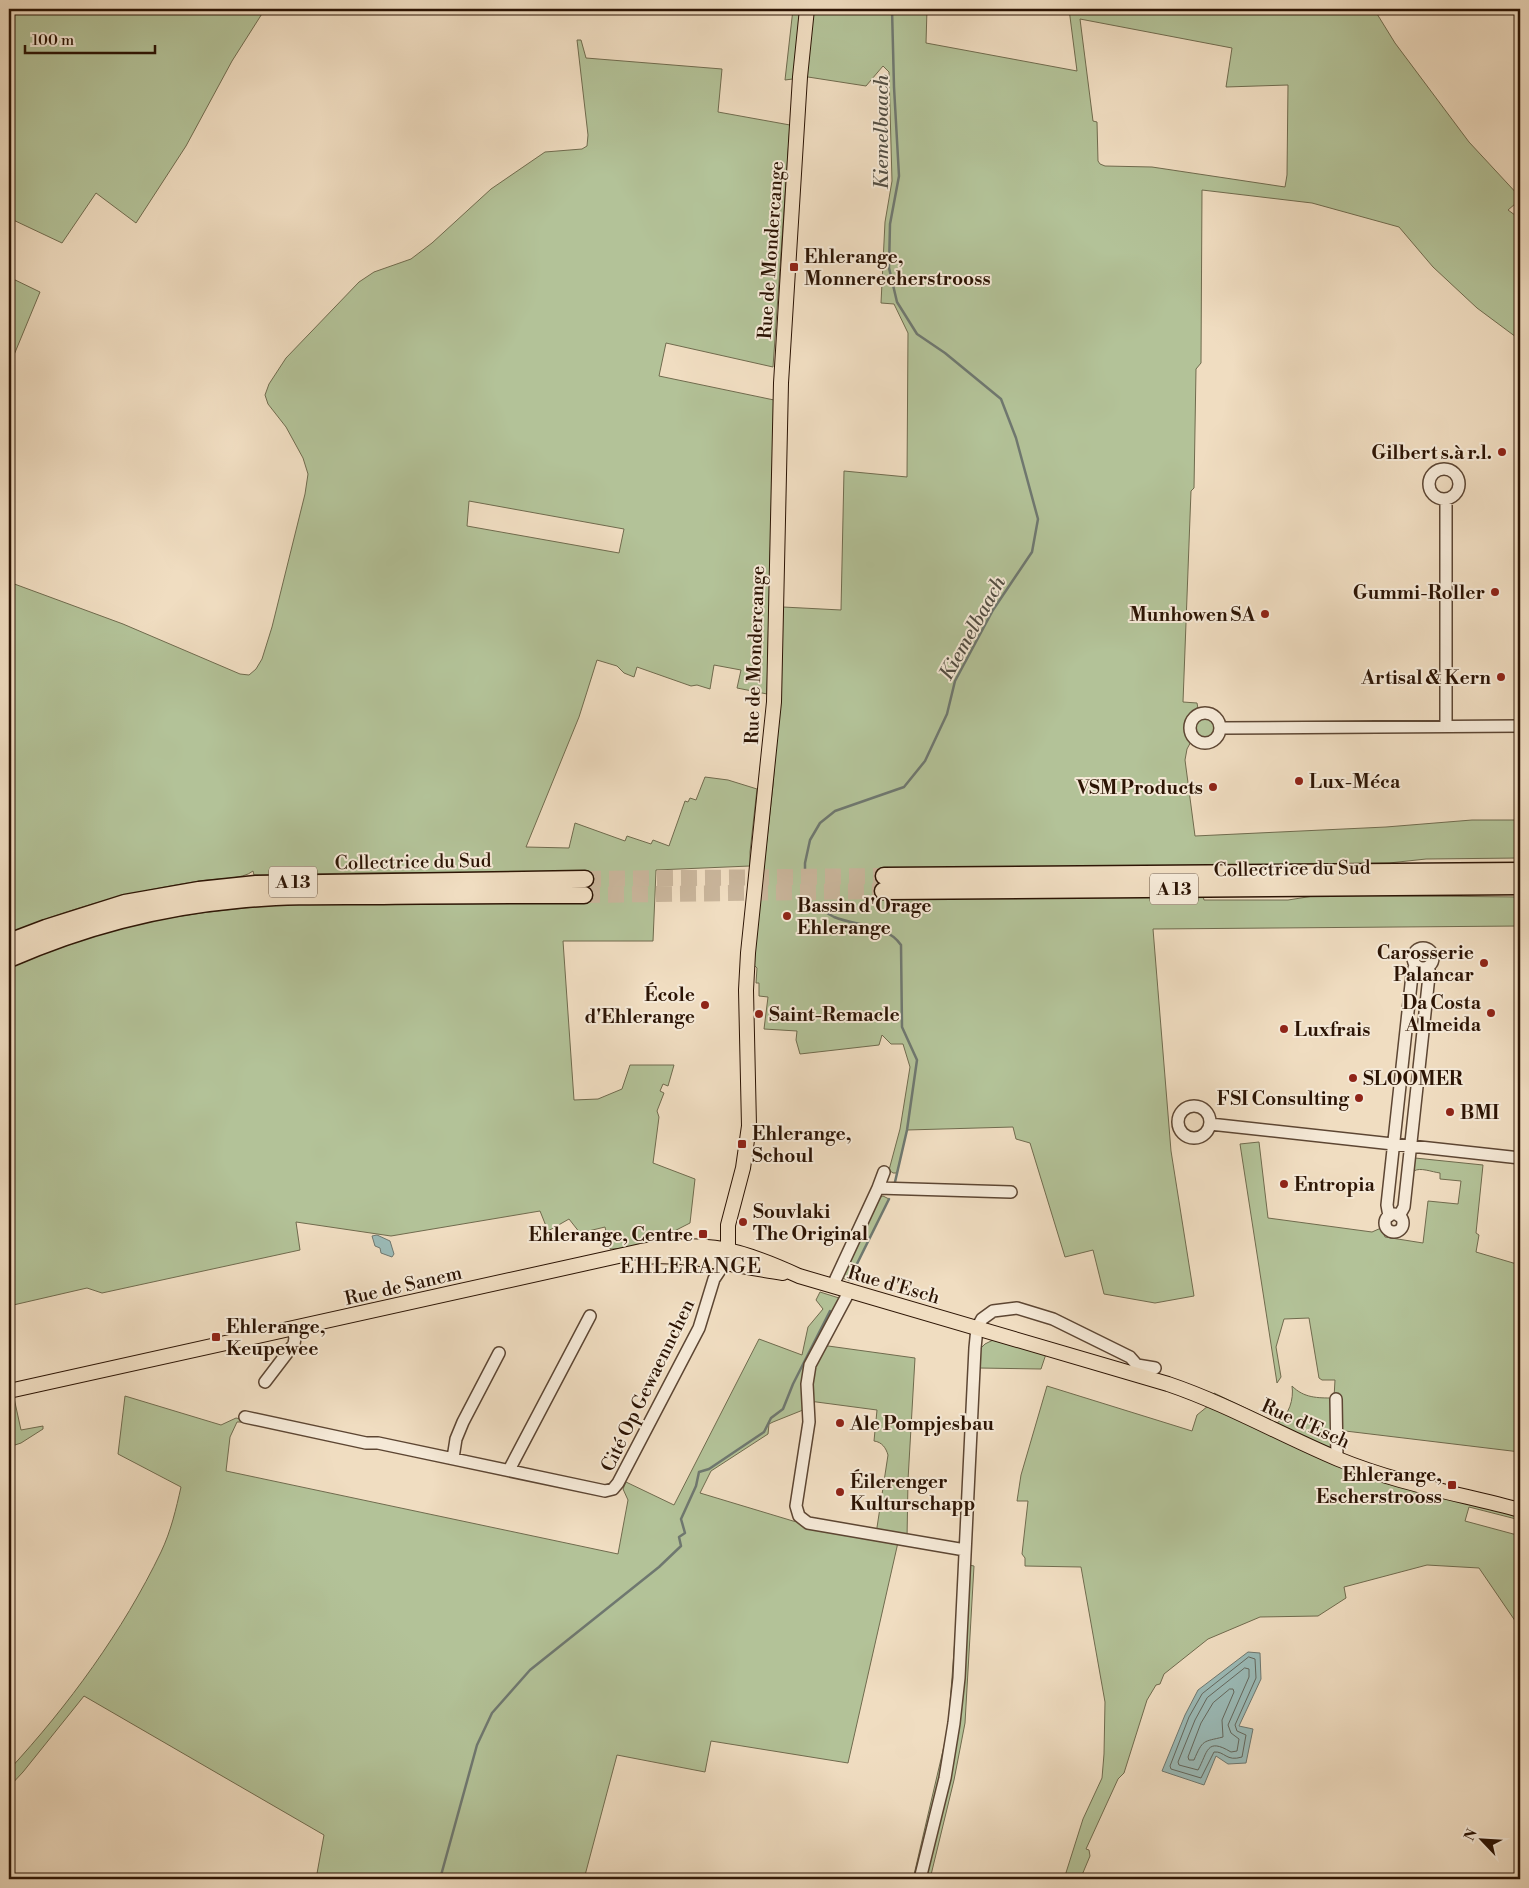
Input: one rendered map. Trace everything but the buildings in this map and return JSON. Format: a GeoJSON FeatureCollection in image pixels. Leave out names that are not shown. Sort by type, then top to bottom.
{"type":"FeatureCollection","features":[{"type":"Feature","properties":{"kind":"highway","name":"Collectrice du Sud"},"geometry":{"type":"LineString","coordinates":[[1520,871],[883,884],[1520,886]]}},
{"type":"Feature","properties":{"kind":"highway","name":"Collectrice du Sud"},"geometry":{"type":"LineString","coordinates":[[9,942],[125,903],[199,890],[256,884],[585,887],[298,896],[233,900],[115,922],[68,936],[9,959]]}},
{"type":"Feature","properties":{"kind":"main road","name":"Rue de Mondercange"},"geometry":{"type":"LineString","coordinates":[[718,1263],[743,1168],[749,1126],[746,998],[748,953],[774,702],[781,383],[800,84],[807,9]]}},
{"type":"Feature","properties":{"kind":"main road","name":"Rue de Sanem"},"geometry":{"type":"LineString","coordinates":[[9,1391],[600,1260],[670,1246],[700,1245],[721,1248]]}},
{"type":"Feature","properties":{"kind":"main road","name":"Rue d'Esch"},"geometry":{"type":"LineString","coordinates":[[721,1248],[763,1259],[799,1276]]}},
{"type":"Feature","properties":{"kind":"main road","name":"Rue de Sanem"},"geometry":{"type":"LineString","coordinates":[[600,1260],[650,1256],[718,1263]]}},
{"type":"Feature","properties":{"kind":"main road","name":"Rue d'Esch"},"geometry":{"type":"LineString","coordinates":[[718,1263],[799,1276],[977,1328],[1138,1370],[1168,1384],[1211,1399],[1337,1459],[1374,1472],[1520,1510]]}},
{"type":"Feature","properties":{"kind":"street"},"geometry":{"type":"LineString","coordinates":[[1446,499],[1446,726]]}},
{"type":"Feature","properties":{"kind":"street"},"geometry":{"type":"LineString","coordinates":[[1221,728],[1520,726]]}},
{"type":"Feature","properties":{"kind":"street"},"geometry":{"type":"LineString","coordinates":[[1424,948],[1430,951],[1433,957],[1429,966],[1404,1208],[1394,1216],[1387,1205],[1412,975],[1415,965],[1413,955],[1417,950],[1424,948]]}},
{"type":"Feature","properties":{"kind":"street"},"geometry":{"type":"LineString","coordinates":[[1415,965],[1420,968],[1429,966]]}},
{"type":"Feature","properties":{"kind":"street"},"geometry":{"type":"LineString","coordinates":[[1210,1124],[1520,1158]]}},
{"type":"Feature","properties":{"kind":"street"},"geometry":{"type":"LineString","coordinates":[[832,1285],[884,1172]]}},
{"type":"Feature","properties":{"kind":"street"},"geometry":{"type":"LineString","coordinates":[[878,1188],[1012,1192]]}},
{"type":"Feature","properties":{"kind":"street","name":"Cité Op Gewaennchen"},"geometry":{"type":"LineString","coordinates":[[245,1417],[605,1490],[613,1489],[618,1483],[699,1328],[718,1263]]}},
{"type":"Feature","properties":{"kind":"street"},"geometry":{"type":"LineString","coordinates":[[850,1290],[810,1365],[807,1384],[809,1422],[796,1506],[799,1516],[808,1523],[965,1550]]}},
{"type":"Feature","properties":{"kind":"street","name":"Rue d'Esch"},"geometry":{"type":"LineString","coordinates":[[977,1328],[982,1319],[993,1310],[1017,1308],[1053,1319],[1130,1358],[1138,1370],[1155,1368]]}},
{"type":"Feature","properties":{"kind":"street"},"geometry":{"type":"LineString","coordinates":[[509,1470],[590,1316]]}},
{"type":"Feature","properties":{"kind":"street"},"geometry":{"type":"LineString","coordinates":[[265,1382],[294,1344],[296,1338],[293,1328]]}},
{"type":"Feature","properties":{"kind":"street"},"geometry":{"type":"LineString","coordinates":[[920,1879],[945,1778],[959,1678],[977,1328]]}},
{"type":"Feature","properties":{"kind":"street"},"geometry":{"type":"LineString","coordinates":[[454,1458],[456,1439],[463,1422],[500,1353]]}},
{"type":"Feature","properties":{"kind":"street"},"geometry":{"type":"LineString","coordinates":[[1336,1399],[1337,1459]]}},
{"type":"Feature","properties":{"kind":"street"},"geometry":{"type":"LineString","coordinates":[[258,1420],[261,1408]]}},
{"type":"Feature","properties":{"kind":"green space"},"geometry":{"type":"Polygon","coordinates":[[[9,9],[265,9],[232,61],[186,146],[136,223],[96,193],[62,243],[9,218],[9,9]]]}},
{"type":"Feature","properties":{"kind":"green space"},"geometry":{"type":"Polygon","coordinates":[[[793,9],[927,9],[926,43],[1077,71],[1069,9],[1374,9],[1395,43],[1469,142],[1520,197],[1508,210],[1520,217],[1520,340],[1477,308],[1433,267],[1399,227],[1312,203],[1202,190],[1201,363],[1196,369],[1194,488],[1191,491],[1183,702],[1197,703],[1199,714],[1210,714],[1216,717],[1220,724],[1220,731],[1217,738],[1211,742],[1203,743],[1193,738],[1187,749],[1185,760],[1195,836],[1386,827],[1472,820],[1520,820],[1520,858],[1426,859],[1389,863],[1170,866],[1203,896],[1204,900],[1288,900],[1320,895],[1520,897],[1520,926],[1153,929],[1171,1151],[1194,1296],[1155,1303],[1104,1294],[1093,1250],[1065,1257],[1030,1143],[1016,1139],[1013,1127],[907,1130],[897,1173],[889,1170],[900,1129],[910,1067],[903,1044],[891,1044],[882,1035],[879,1045],[800,1054],[796,1040],[797,1031],[764,1029],[768,997],[759,996],[759,983],[756,983],[757,968],[753,964],[773,785],[783,607],[841,610],[844,471],[907,477],[908,333],[894,304],[881,303],[885,222],[892,181],[889,72],[883,66],[866,86],[808,77],[785,80],[793,9]],[[1080,19],[1093,121],[1097,122],[1098,161],[1100,164],[1105,166],[1152,167],[1285,187],[1287,175],[1288,85],[1226,87],[1232,48],[1080,19]]]}},
{"type":"Feature","properties":{"kind":"green space"},"geometry":{"type":"Polygon","coordinates":[[[577,40],[581,40],[586,58],[722,69],[718,112],[790,125],[773,367],[666,343],[659,376],[774,400],[767,694],[737,688],[741,670],[714,665],[710,689],[697,685],[691,686],[637,667],[634,677],[624,673],[617,666],[597,660],[579,717],[526,847],[569,848],[575,823],[625,841],[627,836],[651,844],[653,840],[669,846],[685,801],[688,802],[690,798],[696,800],[705,777],[728,780],[757,789],[750,866],[656,870],[653,941],[563,941],[574,1100],[598,1099],[622,1089],[630,1065],[674,1065],[668,1086],[663,1084],[660,1091],[664,1093],[657,1111],[659,1117],[653,1163],[695,1179],[690,1223],[643,1247],[610,1249],[605,1227],[580,1233],[569,1219],[548,1231],[540,1211],[391,1236],[296,1222],[300,1250],[102,1293],[87,1288],[9,1306],[9,968],[65,945],[100,934],[154,921],[210,912],[294,904],[586,900],[586,873],[254,875],[253,871],[243,876],[176,885],[103,901],[32,924],[9,934],[9,582],[123,624],[240,674],[249,675],[256,669],[262,659],[272,627],[305,494],[308,474],[303,458],[286,427],[268,404],[265,395],[269,384],[286,358],[359,282],[374,272],[411,259],[432,243],[491,189],[545,152],[582,149],[587,146],[588,135],[577,40]],[[469,501],[467,526],[619,553],[624,529],[469,501]]]}},
{"type":"Feature","properties":{"kind":"green space"},"geometry":{"type":"Polygon","coordinates":[[[9,277],[40,292],[9,367],[9,277]]]}},
{"type":"Feature","properties":{"kind":"green space"},"geometry":{"type":"Polygon","coordinates":[[[1259,1142],[1268,1218],[1372,1232],[1381,1228],[1385,1237],[1423,1243],[1428,1201],[1458,1204],[1461,1181],[1440,1179],[1440,1173],[1423,1170],[1414,1171],[1415,1158],[1483,1165],[1476,1233],[1479,1235],[1476,1252],[1520,1265],[1520,1452],[1337,1430],[1337,1458],[1520,1510],[1520,1520],[1469,1507],[1465,1521],[1517,1535],[1520,1523],[1520,1628],[1479,1568],[1427,1565],[1344,1587],[1346,1598],[1318,1616],[1260,1617],[1208,1639],[1164,1674],[1160,1684],[1156,1685],[1147,1700],[1124,1773],[1118,1779],[1086,1849],[1089,1850],[1090,1856],[1082,1879],[1064,1879],[1083,1819],[1102,1778],[1105,1702],[1081,1567],[1025,1566],[1025,1558],[1022,1554],[1028,1501],[1017,1501],[1021,1475],[1047,1386],[1192,1431],[1197,1415],[1208,1406],[1214,1393],[1277,1423],[1288,1412],[1292,1396],[1292,1386],[1306,1395],[1334,1398],[1335,1380],[1322,1380],[1319,1378],[1309,1318],[1284,1319],[1276,1347],[1281,1377],[1277,1383],[1240,1144],[1259,1142]]]}},
{"type":"Feature","properties":{"kind":"green space"},"geometry":{"type":"Polygon","coordinates":[[[883,1196],[889,1199],[849,1280],[841,1278],[878,1198],[883,1196]]]}},
{"type":"Feature","properties":{"kind":"green space"},"geometry":{"type":"Polygon","coordinates":[[[820,1292],[839,1298],[840,1308],[821,1345],[915,1358],[908,1480],[907,1539],[899,1538],[848,1763],[711,1741],[705,1772],[617,1755],[584,1879],[316,1879],[324,1835],[84,1696],[9,1787],[9,1770],[73,1694],[130,1610],[161,1552],[173,1520],[181,1487],[118,1454],[125,1396],[221,1425],[236,1418],[241,1419],[241,1422],[237,1422],[230,1437],[226,1471],[618,1554],[628,1500],[623,1489],[626,1482],[674,1505],[759,1339],[802,1355],[808,1327],[823,1309],[816,1300],[820,1292]],[[809,1401],[808,1408],[769,1424],[768,1434],[711,1471],[700,1493],[793,1521],[876,1534],[888,1455],[883,1446],[874,1441],[877,1410],[809,1401]]]}},
{"type":"Feature","properties":{"kind":"green space"},"geometry":{"type":"Polygon","coordinates":[[[995,1339],[1046,1354],[1041,1369],[979,1368],[979,1350],[985,1344],[995,1339]]]}},
{"type":"Feature","properties":{"kind":"green space"},"geometry":{"type":"Polygon","coordinates":[[[14,1398],[21,1430],[43,1426],[43,1429],[21,1443],[9,1447],[9,1399],[14,1398]]]}},
{"type":"Feature","properties":{"kind":"green space"},"geometry":{"type":"Polygon","coordinates":[[[964,1564],[974,1566],[965,1723],[954,1780],[930,1879],[913,1879],[948,1729],[957,1613],[964,1564]]]}},
{"type":"Feature","properties":{"kind":"water"},"geometry":{"type":"Polygon","coordinates":[[[377,1235],[390,1241],[394,1254],[392,1257],[381,1253],[380,1248],[375,1246],[372,1236],[377,1235]]]}},
{"type":"Feature","properties":{"kind":"water"},"geometry":{"type":"Polygon","coordinates":[[[1248,1652],[1260,1653],[1261,1679],[1239,1726],[1253,1729],[1246,1763],[1228,1764],[1216,1756],[1204,1785],[1162,1771],[1185,1715],[1198,1690],[1248,1652]]]}},
{"type":"Feature","properties":{"kind":"waterway","name":"Kiemelbaach"},"geometry":{"type":"LineString","coordinates":[[892,9],[899,176],[890,224],[889,268],[897,302],[917,334],[945,353],[1001,399],[1016,438],[1038,519],[1032,552],[993,610],[955,681],[947,714],[925,761],[904,787],[835,811],[820,823],[810,840],[805,863],[805,886],[811,903],[834,917],[870,926],[888,933],[901,945],[902,1027],[917,1060],[907,1130],[895,1182]]}},
{"type":"Feature","properties":{"kind":"waterway"},"geometry":{"type":"LineString","coordinates":[[802,913],[811,903]]}},
{"type":"Feature","properties":{"kind":"waterway"},"geometry":{"type":"LineString","coordinates":[[849,1280],[889,1199]]}},
{"type":"Feature","properties":{"kind":"waterway"},"geometry":{"type":"LineString","coordinates":[[440,1879],[477,1745],[492,1713],[530,1670],[659,1567],[681,1546],[679,1537],[685,1533],[681,1519],[696,1486],[699,1472],[709,1469],[764,1432],[771,1418],[783,1409],[793,1384],[830,1311]]}},
{"type":"Feature","properties":{"kind":"tunnel"},"geometry":{"type":"LineString","coordinates":[[585,879],[884,876]]}},
{"type":"Feature","properties":{"kind":"tunnel"},"geometry":{"type":"LineString","coordinates":[[584,895],[883,891]]}},
{"type":"Feature","properties":{"kind":"place","name":"Ehlerange, Monnerecherstrooss"},"geometry":{"type":"Point","coordinates":[794,267]}},
{"type":"Feature","properties":{"kind":"place","name":"Gilbert s.à r.l."},"geometry":{"type":"Point","coordinates":[1502,452]}},
{"type":"Feature","properties":{"kind":"place","name":"Gummi-Roller"},"geometry":{"type":"Point","coordinates":[1495,592]}},
{"type":"Feature","properties":{"kind":"place","name":"Munhowen SA"},"geometry":{"type":"Point","coordinates":[1265,614]}},
{"type":"Feature","properties":{"kind":"place","name":"Artisal & Kern"},"geometry":{"type":"Point","coordinates":[1501,677]}},
{"type":"Feature","properties":{"kind":"place","name":"Lux-Méca"},"geometry":{"type":"Point","coordinates":[1299,781]}},
{"type":"Feature","properties":{"kind":"place","name":"VSM Products"},"geometry":{"type":"Point","coordinates":[1213,787]}},
{"type":"Feature","properties":{"kind":"place","name":"Bassin d'Orage Ehlerange"},"geometry":{"type":"Point","coordinates":[787,916]}},
{"type":"Feature","properties":{"kind":"place","name":"Carosserie Palancar"},"geometry":{"type":"Point","coordinates":[1484,963]}},
{"type":"Feature","properties":{"kind":"place","name":"École d'Ehlerange"},"geometry":{"type":"Point","coordinates":[705,1005]}},
{"type":"Feature","properties":{"kind":"place","name":"Da Costa Almeida"},"geometry":{"type":"Point","coordinates":[1491,1013]}},
{"type":"Feature","properties":{"kind":"place","name":"Saint-Remacle"},"geometry":{"type":"Point","coordinates":[759,1014]}},
{"type":"Feature","properties":{"kind":"place","name":"Luxfrais"},"geometry":{"type":"Point","coordinates":[1284,1029]}},
{"type":"Feature","properties":{"kind":"place","name":"SLOOMER"},"geometry":{"type":"Point","coordinates":[1353,1078]}},
{"type":"Feature","properties":{"kind":"place","name":"FSI Consulting"},"geometry":{"type":"Point","coordinates":[1359,1098]}},
{"type":"Feature","properties":{"kind":"place","name":"BMI"},"geometry":{"type":"Point","coordinates":[1450,1112]}},
{"type":"Feature","properties":{"kind":"place","name":"Ehlerange, Schoul"},"geometry":{"type":"Point","coordinates":[742,1144]}},
{"type":"Feature","properties":{"kind":"place","name":"Entropia"},"geometry":{"type":"Point","coordinates":[1284,1184]}},
{"type":"Feature","properties":{"kind":"place","name":"Souvlaki The Original"},"geometry":{"type":"Point","coordinates":[743,1222]}},
{"type":"Feature","properties":{"kind":"place","name":"Ehlerange, Centre"},"geometry":{"type":"Point","coordinates":[703,1234]}},
{"type":"Feature","properties":{"kind":"place","name":"Ehlerange, Keupewee"},"geometry":{"type":"Point","coordinates":[216,1337]}},
{"type":"Feature","properties":{"kind":"place","name":"Ale Pompjesbau"},"geometry":{"type":"Point","coordinates":[840,1423]}},
{"type":"Feature","properties":{"kind":"place","name":"Ehlerange, Escherstrooss"},"geometry":{"type":"Point","coordinates":[1452,1485]}},
{"type":"Feature","properties":{"kind":"place","name":"Éilerenger Kulturschapp"},"geometry":{"type":"Point","coordinates":[840,1492]}},
{"type":"Feature","properties":{"kind":"district","name":"EHLERANGE"},"geometry":{"type":"Point","coordinates":[691,1266]}}]}
